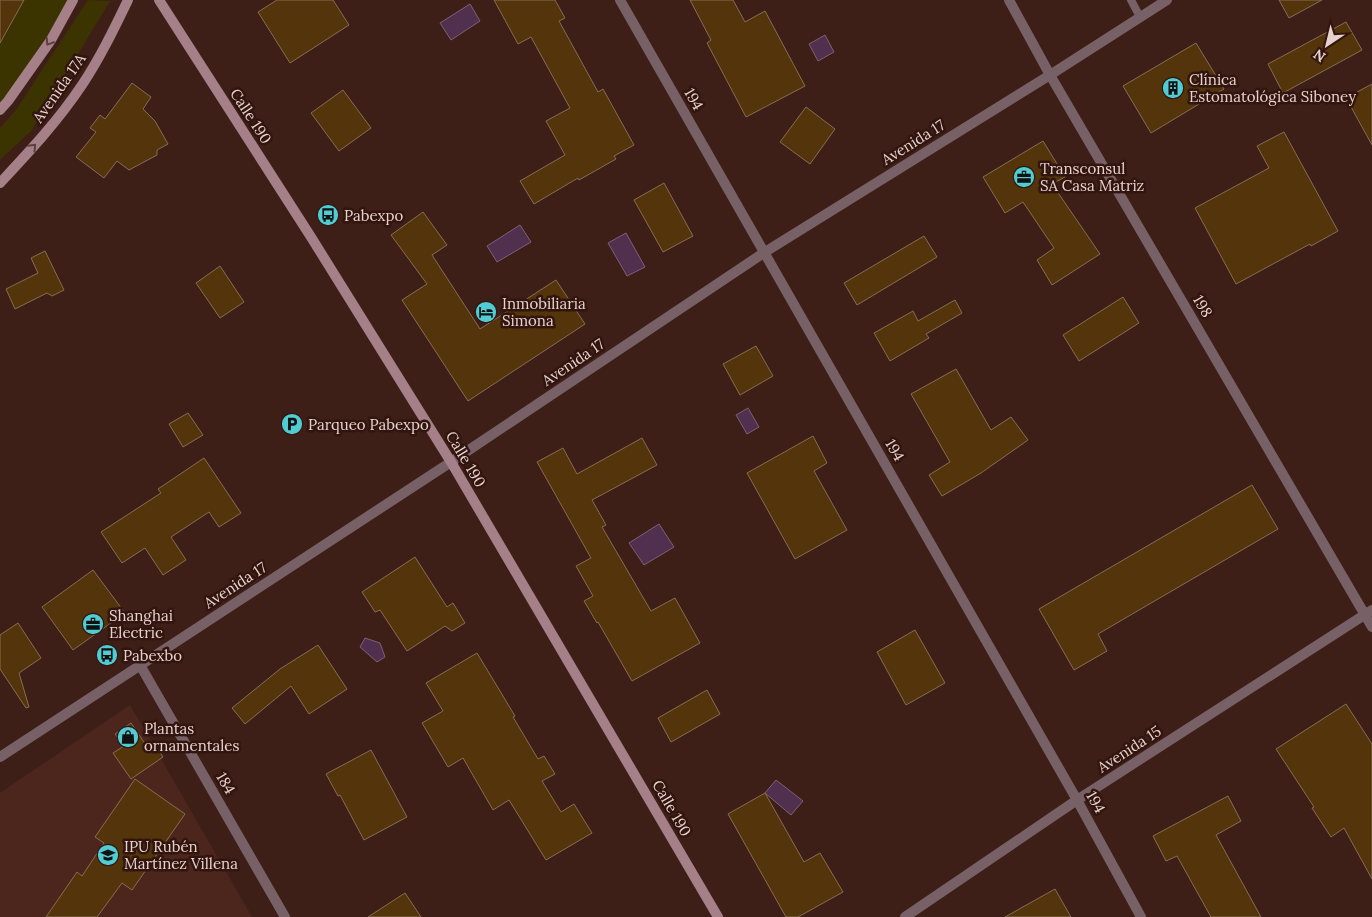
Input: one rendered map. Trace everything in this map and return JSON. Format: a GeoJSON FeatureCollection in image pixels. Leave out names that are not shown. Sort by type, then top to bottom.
{"type":"FeatureCollection","features":[{"type":"Feature","properties":{"kind":"main road"},"geometry":{"type":"LineString","coordinates":[[0,110],[51,40],[73,0]]}},
{"type":"Feature","properties":{"kind":"main road","name":"Avenida 17A"},"geometry":{"type":"LineString","coordinates":[[0,183],[43,137],[82,85],[128,0]]}},
{"type":"Feature","properties":{"kind":"main road","name":"Calle 190"},"geometry":{"type":"LineString","coordinates":[[159,0],[311,237],[451,462],[718,917]]}},
{"type":"Feature","properties":{"kind":"street","name":"194"},"geometry":{"type":"LineString","coordinates":[[620,0],[1077,800],[1141,917]]}},
{"type":"Feature","properties":{"kind":"street","name":"198"},"geometry":{"type":"LineString","coordinates":[[1009,0],[1050,75],[1369,612],[1372,627]]}},
{"type":"Feature","properties":{"kind":"street","name":"Avenida 17"},"geometry":{"type":"LineString","coordinates":[[0,757],[451,462],[765,252],[1167,0]]}},
{"type":"Feature","properties":{"kind":"street","name":"Avenida 15"},"geometry":{"type":"LineString","coordinates":[[905,917],[1077,800],[1369,612]]}},
{"type":"Feature","properties":{"kind":"street","name":"184"},"geometry":{"type":"LineString","coordinates":[[140,665],[285,917]]}},
{"type":"Feature","properties":{"kind":"lane"},"geometry":{"type":"LineString","coordinates":[[1132,0],[1140,17]]}},
{"type":"Feature","properties":{"kind":"shaded area"},"geometry":{"type":"Polygon","coordinates":[[[0,0],[73,0],[0,110],[0,0]]]}},
{"type":"Feature","properties":{"kind":"shaded area"},"geometry":{"type":"Polygon","coordinates":[[[88,0],[110,1],[32,130],[0,160],[0,128],[16,110],[88,0]]]}},
{"type":"Feature","properties":{"kind":"shaded area"},"geometry":{"type":"Polygon","coordinates":[[[470,4],[480,21],[451,40],[440,23],[470,4]]]}},
{"type":"Feature","properties":{"kind":"shaded area"},"geometry":{"type":"Polygon","coordinates":[[[825,35],[834,52],[818,61],[809,44],[825,35]]]}},
{"type":"Feature","properties":{"kind":"shaded area"},"geometry":{"type":"Polygon","coordinates":[[[520,225],[531,242],[497,262],[487,246],[520,225]]]}},
{"type":"Feature","properties":{"kind":"shaded area"},"geometry":{"type":"Polygon","coordinates":[[[626,233],[645,267],[627,276],[608,243],[626,233]]]}},
{"type":"Feature","properties":{"kind":"shaded area"},"geometry":{"type":"Polygon","coordinates":[[[748,408],[759,427],[747,434],[736,415],[748,408]]]}},
{"type":"Feature","properties":{"kind":"shaded area"},"geometry":{"type":"Polygon","coordinates":[[[659,524],[674,547],[644,565],[629,543],[659,524]]]}},
{"type":"Feature","properties":{"kind":"shaded area"},"geometry":{"type":"Polygon","coordinates":[[[365,638],[380,643],[385,657],[377,662],[360,647],[365,638]]]}},
{"type":"Feature","properties":{"kind":"shaded area","name":"IPU Rubén Martínez Villena"},"geometry":{"type":"Polygon","coordinates":[[[130,705],[252,917],[0,917],[0,793],[130,705]]]}},
{"type":"Feature","properties":{"kind":"shaded area"},"geometry":{"type":"Polygon","coordinates":[[[776,780],[803,801],[791,815],[765,793],[776,780]]]}},
{"type":"Feature","properties":{"kind":"building"},"geometry":{"type":"Polygon","coordinates":[[[0,0],[24,0],[0,43],[0,0]]]}},
{"type":"Feature","properties":{"kind":"building"},"geometry":{"type":"Polygon","coordinates":[[[277,0],[333,0],[349,25],[290,63],[258,12],[277,0]]]}},
{"type":"Feature","properties":{"kind":"building"},"geometry":{"type":"Polygon","coordinates":[[[494,0],[555,0],[565,18],[559,21],[598,92],[603,89],[634,145],[614,156],[616,159],[579,180],[578,178],[534,204],[520,181],[565,155],[546,121],[570,108],[531,37],[518,44],[494,0]]]}},
{"type":"Feature","properties":{"kind":"building"},"geometry":{"type":"Polygon","coordinates":[[[690,0],[733,0],[745,22],[765,11],[805,86],[746,117],[707,43],[711,40],[690,0]]]}},
{"type":"Feature","properties":{"kind":"building"},"geometry":{"type":"Polygon","coordinates":[[[1279,0],[1322,0],[1289,18],[1279,0]]]}},
{"type":"Feature","properties":{"kind":"building"},"geometry":{"type":"Polygon","coordinates":[[[1346,22],[1362,50],[1283,93],[1268,64],[1346,22]]]}},
{"type":"Feature","properties":{"kind":"building","name":"Clínica Estomatológica Siboney"},"geometry":{"type":"Polygon","coordinates":[[[1196,43],[1224,89],[1151,133],[1123,86],[1196,43]]]}},
{"type":"Feature","properties":{"kind":"building"},"geometry":{"type":"Polygon","coordinates":[[[132,83],[151,97],[143,109],[155,121],[168,144],[157,150],[157,155],[129,170],[117,161],[104,178],[76,157],[96,132],[90,128],[100,115],[105,119],[132,83]]]}},
{"type":"Feature","properties":{"kind":"building"},"geometry":{"type":"Polygon","coordinates":[[[1372,84],[1372,145],[1346,98],[1372,84]]]}},
{"type":"Feature","properties":{"kind":"building"},"geometry":{"type":"Polygon","coordinates":[[[343,90],[371,128],[339,151],[311,113],[343,90]]]}},
{"type":"Feature","properties":{"kind":"building"},"geometry":{"type":"Polygon","coordinates":[[[806,107],[835,129],[810,164],[780,142],[806,107]]]}},
{"type":"Feature","properties":{"kind":"building"},"geometry":{"type":"Polygon","coordinates":[[[1284,132],[1338,231],[1236,284],[1195,208],[1269,168],[1257,146],[1284,132]]]}},
{"type":"Feature","properties":{"kind":"building"},"geometry":{"type":"Polygon","coordinates":[[[1043,141],[1065,177],[1052,184],[1100,254],[1052,285],[1037,260],[1054,248],[1023,202],[1005,213],[983,177],[1043,141]]]}},
{"type":"Feature","properties":{"kind":"building"},"geometry":{"type":"Polygon","coordinates":[[[664,183],[693,236],[663,252],[634,200],[664,183]]]}},
{"type":"Feature","properties":{"kind":"building"},"geometry":{"type":"Polygon","coordinates":[[[423,212],[447,245],[432,255],[480,329],[556,280],[585,324],[468,401],[402,300],[427,284],[391,235],[423,212]]]}},
{"type":"Feature","properties":{"kind":"building"},"geometry":{"type":"Polygon","coordinates":[[[924,236],[937,257],[857,305],[844,283],[924,236]]]}},
{"type":"Feature","properties":{"kind":"building"},"geometry":{"type":"Polygon","coordinates":[[[45,251],[64,290],[52,296],[47,293],[15,309],[6,289],[38,273],[31,258],[45,251]]]}},
{"type":"Feature","properties":{"kind":"building"},"geometry":{"type":"Polygon","coordinates":[[[220,266],[244,302],[220,318],[196,283],[220,266]]]}},
{"type":"Feature","properties":{"kind":"building"},"geometry":{"type":"Polygon","coordinates":[[[1123,297],[1139,323],[1079,361],[1063,335],[1123,297]]]}},
{"type":"Feature","properties":{"kind":"building"},"geometry":{"type":"Polygon","coordinates":[[[955,300],[962,313],[926,334],[929,338],[890,361],[874,333],[913,311],[918,321],[955,300]]]}},
{"type":"Feature","properties":{"kind":"building"},"geometry":{"type":"Polygon","coordinates":[[[756,346],[773,376],[740,395],[723,364],[756,346]]]}},
{"type":"Feature","properties":{"kind":"building"},"geometry":{"type":"Polygon","coordinates":[[[956,369],[991,430],[1011,417],[1028,440],[981,473],[942,496],[929,475],[950,462],[911,394],[956,369]]]}},
{"type":"Feature","properties":{"kind":"building"},"geometry":{"type":"Polygon","coordinates":[[[188,413],[203,435],[183,447],[169,424],[188,413]]]}},
{"type":"Feature","properties":{"kind":"building"},"geometry":{"type":"Polygon","coordinates":[[[813,436],[827,463],[814,471],[847,530],[795,559],[747,473],[813,436]]]}},
{"type":"Feature","properties":{"kind":"building"},"geometry":{"type":"Polygon","coordinates":[[[642,438],[657,465],[592,500],[606,525],[602,527],[651,611],[675,598],[700,643],[632,681],[584,601],[593,596],[576,566],[591,558],[537,462],[563,448],[577,474],[642,438]]]}},
{"type":"Feature","properties":{"kind":"building"},"geometry":{"type":"Polygon","coordinates":[[[204,458],[241,513],[219,527],[209,512],[171,537],[186,560],[163,575],[145,548],[122,563],[101,532],[161,493],[158,489],[204,458]]]}},
{"type":"Feature","properties":{"kind":"building"},"geometry":{"type":"Polygon","coordinates":[[[1252,485],[1278,529],[1098,634],[1107,651],[1074,670],[1039,609],[1252,485]]]}},
{"type":"Feature","properties":{"kind":"building"},"geometry":{"type":"Polygon","coordinates":[[[415,557],[447,607],[453,603],[465,623],[452,631],[445,626],[407,651],[380,610],[375,612],[362,592],[415,557]]]}},
{"type":"Feature","properties":{"kind":"building"},"geometry":{"type":"Polygon","coordinates":[[[93,570],[125,613],[73,650],[42,607],[93,570]]]}},
{"type":"Feature","properties":{"kind":"building"},"geometry":{"type":"Polygon","coordinates":[[[18,623],[41,658],[19,673],[29,707],[26,708],[0,669],[0,635],[18,623]]]}},
{"type":"Feature","properties":{"kind":"building"},"geometry":{"type":"Polygon","coordinates":[[[915,630],[945,683],[906,705],[877,652],[915,630]]]}},
{"type":"Feature","properties":{"kind":"building"},"geometry":{"type":"Polygon","coordinates":[[[318,645],[347,689],[309,714],[291,686],[245,724],[232,708],[280,669],[318,645]]]}},
{"type":"Feature","properties":{"kind":"building"},"geometry":{"type":"Polygon","coordinates":[[[477,653],[515,716],[513,717],[538,759],[544,756],[555,774],[542,781],[561,812],[574,804],[592,833],[546,860],[509,800],[493,810],[463,758],[448,767],[422,723],[443,711],[426,683],[477,653]]]}},
{"type":"Feature","properties":{"kind":"building"},"geometry":{"type":"Polygon","coordinates":[[[707,690],[720,714],[671,742],[658,718],[707,690]]]}},
{"type":"Feature","properties":{"kind":"building"},"geometry":{"type":"Polygon","coordinates":[[[1346,704],[1372,744],[1372,879],[1344,828],[1331,837],[1276,749],[1346,704]]]}},
{"type":"Feature","properties":{"kind":"building"},"geometry":{"type":"Polygon","coordinates":[[[131,723],[146,745],[154,743],[163,757],[131,779],[113,753],[124,746],[115,734],[131,723]]]}},
{"type":"Feature","properties":{"kind":"building"},"geometry":{"type":"Polygon","coordinates":[[[371,750],[407,817],[364,840],[340,795],[338,796],[326,774],[371,750]]]}},
{"type":"Feature","properties":{"kind":"building"},"geometry":{"type":"Polygon","coordinates":[[[135,779],[185,814],[132,890],[122,883],[97,917],[46,917],[77,872],[82,876],[104,843],[95,837],[135,779]]]}},
{"type":"Feature","properties":{"kind":"building"},"geometry":{"type":"Polygon","coordinates":[[[765,793],[804,862],[820,853],[843,892],[798,917],[786,917],[728,814],[765,793]]]}},
{"type":"Feature","properties":{"kind":"building"},"geometry":{"type":"Polygon","coordinates":[[[1228,796],[1241,821],[1216,835],[1261,917],[1211,917],[1177,856],[1166,861],[1153,836],[1228,796]]]}},
{"type":"Feature","properties":{"kind":"building"},"geometry":{"type":"Polygon","coordinates":[[[1055,889],[1071,917],[1005,917],[1055,889]]]}},
{"type":"Feature","properties":{"kind":"building"},"geometry":{"type":"Polygon","coordinates":[[[405,893],[421,917],[368,917],[405,893]]]}},
{"type":"Feature","properties":{"kind":"place","name":"Clínica Estomatológica Siboney"},"geometry":{"type":"Point","coordinates":[1173,88]}},
{"type":"Feature","properties":{"kind":"place","name":"Transconsul SA Casa Matriz"},"geometry":{"type":"Point","coordinates":[1024,177]}},
{"type":"Feature","properties":{"kind":"place","name":"Pabexpo"},"geometry":{"type":"Point","coordinates":[328,215]}},
{"type":"Feature","properties":{"kind":"place","name":"Inmobiliaria Simona"},"geometry":{"type":"Point","coordinates":[486,312]}},
{"type":"Feature","properties":{"kind":"place","name":"Parqueo Pabexpo"},"geometry":{"type":"Point","coordinates":[292,424]}},
{"type":"Feature","properties":{"kind":"place","name":"Shanghai Electric"},"geometry":{"type":"Point","coordinates":[93,624]}},
{"type":"Feature","properties":{"kind":"place","name":"Pabexbo"},"geometry":{"type":"Point","coordinates":[107,655]}},
{"type":"Feature","properties":{"kind":"place","name":"Plantas ornamentales"},"geometry":{"type":"Point","coordinates":[128,737]}},
{"type":"Feature","properties":{"kind":"place","name":"IPU Rubén Martínez Villena"},"geometry":{"type":"Point","coordinates":[108,855]}}]}
